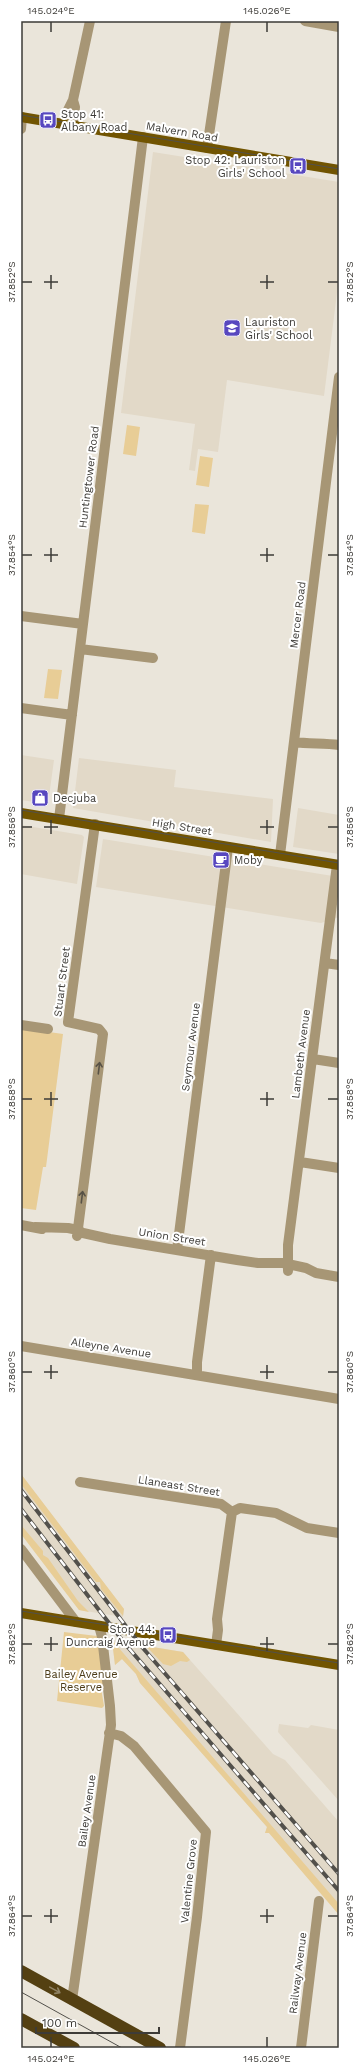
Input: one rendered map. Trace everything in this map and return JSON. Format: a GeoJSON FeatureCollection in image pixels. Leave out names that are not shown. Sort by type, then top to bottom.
{"type":"FeatureCollection","features":[{"type":"Feature","properties":{"kind":"highway"},"geometry":{"type":"LineString","coordinates":[[21,1971],[160,2048]]}},
{"type":"Feature","properties":{"kind":"highway"},"geometry":{"type":"LineString","coordinates":[[21,2019],[74,2048]]}},
{"type":"Feature","properties":{"kind":"main road","name":"Malvern Road"},"geometry":{"type":"LineString","coordinates":[[22,117],[339,170]]}},
{"type":"Feature","properties":{"kind":"main road","name":"High Street"},"geometry":{"type":"LineString","coordinates":[[21,812],[338,865]]}},
{"type":"Feature","properties":{"kind":"main road"},"geometry":{"type":"LineString","coordinates":[[21,1613],[339,1665]]}},
{"type":"Feature","properties":{"kind":"street"},"geometry":{"type":"LineString","coordinates":[[69,125],[75,107],[73,100],[90,21]]}},
{"type":"Feature","properties":{"kind":"street"},"geometry":{"type":"LineString","coordinates":[[207,148],[226,21]]}},
{"type":"Feature","properties":{"kind":"street"},"geometry":{"type":"LineString","coordinates":[[305,21],[339,27]]}},
{"type":"Feature","properties":{"kind":"street"},"geometry":{"type":"LineString","coordinates":[[21,129],[22,117]]}},
{"type":"Feature","properties":{"kind":"street","name":"Huntingtower Road"},"geometry":{"type":"LineString","coordinates":[[59,819],[143,138]]}},
{"type":"Feature","properties":{"kind":"street","name":"Mercer Road"},"geometry":{"type":"LineString","coordinates":[[280,855],[339,378]]}},
{"type":"Feature","properties":{"kind":"street"},"geometry":{"type":"LineString","coordinates":[[21,616],[83,624]]}},
{"type":"Feature","properties":{"kind":"street"},"geometry":{"type":"LineString","coordinates":[[80,649],[153,658]]}},
{"type":"Feature","properties":{"kind":"street"},"geometry":{"type":"LineString","coordinates":[[21,708],[72,715]]}},
{"type":"Feature","properties":{"kind":"street"},"geometry":{"type":"LineString","coordinates":[[294,738],[314,738],[321,742],[339,745]]}},
{"type":"Feature","properties":{"kind":"street","name":"Stuart Street"},"geometry":{"type":"LineString","coordinates":[[79,1233],[103,1034],[102,1030],[68,1022],[95,824]]}},
{"type":"Feature","properties":{"kind":"street","name":"Seymour Avenue"},"geometry":{"type":"LineString","coordinates":[[177,1250],[228,847]]}},
{"type":"Feature","properties":{"kind":"street","name":"Lambeth Avenue"},"geometry":{"type":"LineString","coordinates":[[286,1267],[338,865]]}},
{"type":"Feature","properties":{"kind":"street"},"geometry":{"type":"LineString","coordinates":[[325,963],[339,965]]}},
{"type":"Feature","properties":{"kind":"street"},"geometry":{"type":"LineString","coordinates":[[21,1025],[48,1029]]}},
{"type":"Feature","properties":{"kind":"street"},"geometry":{"type":"LineString","coordinates":[[313,1059],[339,1063]]}},
{"type":"Feature","properties":{"kind":"street"},"geometry":{"type":"LineString","coordinates":[[300,1162],[339,1168]]}},
{"type":"Feature","properties":{"kind":"street","name":"Union Street"},"geometry":{"type":"LineString","coordinates":[[21,1225],[79,1233],[258,1263],[263,1267],[286,1267],[339,1277]]}},
{"type":"Feature","properties":{"kind":"street"},"geometry":{"type":"LineString","coordinates":[[197,1375],[197,1362],[211,1255]]}},
{"type":"Feature","properties":{"kind":"street","name":"Alleyne Avenue"},"geometry":{"type":"LineString","coordinates":[[21,1346],[339,1399]]}},
{"type":"Feature","properties":{"kind":"street","name":"Llaneast Street"},"geometry":{"type":"LineString","coordinates":[[80,1482],[221,1504],[232,1512]]}},
{"type":"Feature","properties":{"kind":"street"},"geometry":{"type":"LineString","coordinates":[[216,1645],[218,1630],[217,1619],[232,1512],[240,1508],[276,1513],[307,1528],[339,1533]]}},
{"type":"Feature","properties":{"kind":"street"},"geometry":{"type":"LineString","coordinates":[[21,1549],[76,1622]]}},
{"type":"Feature","properties":{"kind":"street","name":"Bailey Avenue"},"geometry":{"type":"LineString","coordinates":[[72,2000],[110,1733],[110,1706],[100,1626]]}},
{"type":"Feature","properties":{"kind":"street","name":"Valentine Grove"},"geometry":{"type":"LineString","coordinates":[[110,1733],[121,1736],[134,1746],[206,1832],[198,1910],[180,2048]]}},
{"type":"Feature","properties":{"kind":"street","name":"Railway Avenue"},"geometry":{"type":"LineString","coordinates":[[300,2048],[319,1901]]}},
{"type":"Feature","properties":{"kind":"shaded area","name":"Lauriston Girls' School"},"geometry":{"type":"Polygon","coordinates":[[[153,152],[339,182],[339,277],[324,396],[227,380],[218,452],[198,449],[195,471],[189,470],[195,424],[121,413],[153,152]]]}},
{"type":"Feature","properties":{"kind":"shaded area"},"geometry":{"type":"Polygon","coordinates":[[[21,755],[54,760],[48,804],[21,800],[21,755]]]}},
{"type":"Feature","properties":{"kind":"shaded area"},"geometry":{"type":"Polygon","coordinates":[[[79,758],[176,770],[174,787],[273,799],[271,842],[73,808],[79,758]]]}},
{"type":"Feature","properties":{"kind":"shaded area"},"geometry":{"type":"Polygon","coordinates":[[[298,808],[339,815],[339,854],[293,847],[298,808]]]}},
{"type":"Feature","properties":{"kind":"shaded area"},"geometry":{"type":"Polygon","coordinates":[[[21,825],[82,835],[84,837],[77,884],[21,874],[21,825]]]}},
{"type":"Feature","properties":{"kind":"shaded area"},"geometry":{"type":"Polygon","coordinates":[[[103,839],[339,877],[339,917],[321,923],[96,887],[103,839]]]}},
{"type":"Feature","properties":{"kind":"shaded area"},"geometry":{"type":"Polygon","coordinates":[[[21,1474],[124,1609],[123,1617],[79,1610],[21,1534],[21,1474]]]}},
{"type":"Feature","properties":{"kind":"shaded area"},"geometry":{"type":"Polygon","coordinates":[[[112,1640],[183,1652],[273,1754],[285,1760],[339,1822],[339,1913],[269,1833],[265,1833],[267,1827],[140,1683],[136,1674],[122,1659],[115,1665],[112,1640]]]}},
{"type":"Feature","properties":{"kind":"shaded area"},"geometry":{"type":"Polygon","coordinates":[[[279,1724],[308,1728],[311,1725],[339,1730],[339,1801],[278,1732],[279,1724]]]}},
{"type":"Feature","properties":{"kind":"green space"},"geometry":{"type":"Polygon","coordinates":[[[127,425],[140,427],[136,456],[123,454],[127,425]]]}},
{"type":"Feature","properties":{"kind":"green space"},"geometry":{"type":"Polygon","coordinates":[[[200,456],[213,458],[209,487],[196,485],[200,456]]]}},
{"type":"Feature","properties":{"kind":"green space"},"geometry":{"type":"Polygon","coordinates":[[[195,504],[209,505],[205,534],[192,532],[195,504]]]}},
{"type":"Feature","properties":{"kind":"green space"},"geometry":{"type":"Polygon","coordinates":[[[48,669],[62,670],[58,699],[44,698],[48,669]]]}},
{"type":"Feature","properties":{"kind":"green space"},"geometry":{"type":"Polygon","coordinates":[[[21,1028],[63,1034],[46,1167],[43,1167],[36,1210],[21,1208],[21,1028]]]}},
{"type":"Feature","properties":{"kind":"green space"},"geometry":{"type":"Polygon","coordinates":[[[21,1474],[124,1609],[123,1616],[101,1589],[100,1582],[96,1582],[21,1484],[21,1474]]]}},
{"type":"Feature","properties":{"kind":"green space"},"geometry":{"type":"Polygon","coordinates":[[[21,1525],[43,1551],[43,1555],[48,1558],[78,1601],[89,1612],[79,1610],[21,1534],[21,1525]]]}},
{"type":"Feature","properties":{"kind":"green space","name":"Bailey Avenue Reserve"},"geometry":{"type":"Polygon","coordinates":[[[64,1632],[97,1636],[104,1682],[101,1688],[104,1706],[102,1708],[57,1701],[64,1632]]]}},
{"type":"Feature","properties":{"kind":"green space"},"geometry":{"type":"Polygon","coordinates":[[[112,1640],[339,1904],[339,1915],[269,1833],[265,1833],[267,1827],[140,1683],[136,1674],[122,1659],[115,1665],[112,1640]]]}},
{"type":"Feature","properties":{"kind":"green space"},"geometry":{"type":"Polygon","coordinates":[[[146,1646],[183,1652],[190,1660],[187,1662],[180,1661],[171,1666],[163,1664],[146,1646]]]}},
{"type":"Feature","properties":{"kind":"tram line"},"geometry":{"type":"LineString","coordinates":[[21,115],[339,169]]}},
{"type":"Feature","properties":{"kind":"tram line"},"geometry":{"type":"LineString","coordinates":[[21,810],[339,863]]}},
{"type":"Feature","properties":{"kind":"tram line"},"geometry":{"type":"LineString","coordinates":[[21,1611],[339,1663]]}},
{"type":"Feature","properties":{"kind":"tram line"},"geometry":{"type":"LineString","coordinates":[[21,1992],[122,2048]]}},
{"type":"Feature","properties":{"kind":"railway"},"geometry":{"type":"LineString","coordinates":[[21,1490],[142,1647],[339,1874]]}},
{"type":"Feature","properties":{"kind":"railway"},"geometry":{"type":"LineString","coordinates":[[21,1509],[126,1645],[339,1891]]}},
{"type":"Feature","properties":{"kind":"place","name":"Stop 41: Albany Road"},"geometry":{"type":"Point","coordinates":[48,120]}},
{"type":"Feature","properties":{"kind":"place","name":"Stop 42: Lauriston Girls' School"},"geometry":{"type":"Point","coordinates":[298,166]}},
{"type":"Feature","properties":{"kind":"place","name":"Lauriston Girls' School"},"geometry":{"type":"Point","coordinates":[232,328]}},
{"type":"Feature","properties":{"kind":"place","name":"Decjuba"},"geometry":{"type":"Point","coordinates":[40,798]}},
{"type":"Feature","properties":{"kind":"place","name":"Moby"},"geometry":{"type":"Point","coordinates":[221,860]}},
{"type":"Feature","properties":{"kind":"place","name":"Stop 44: Duncraig Avenue"},"geometry":{"type":"Point","coordinates":[168,1635]}}]}
